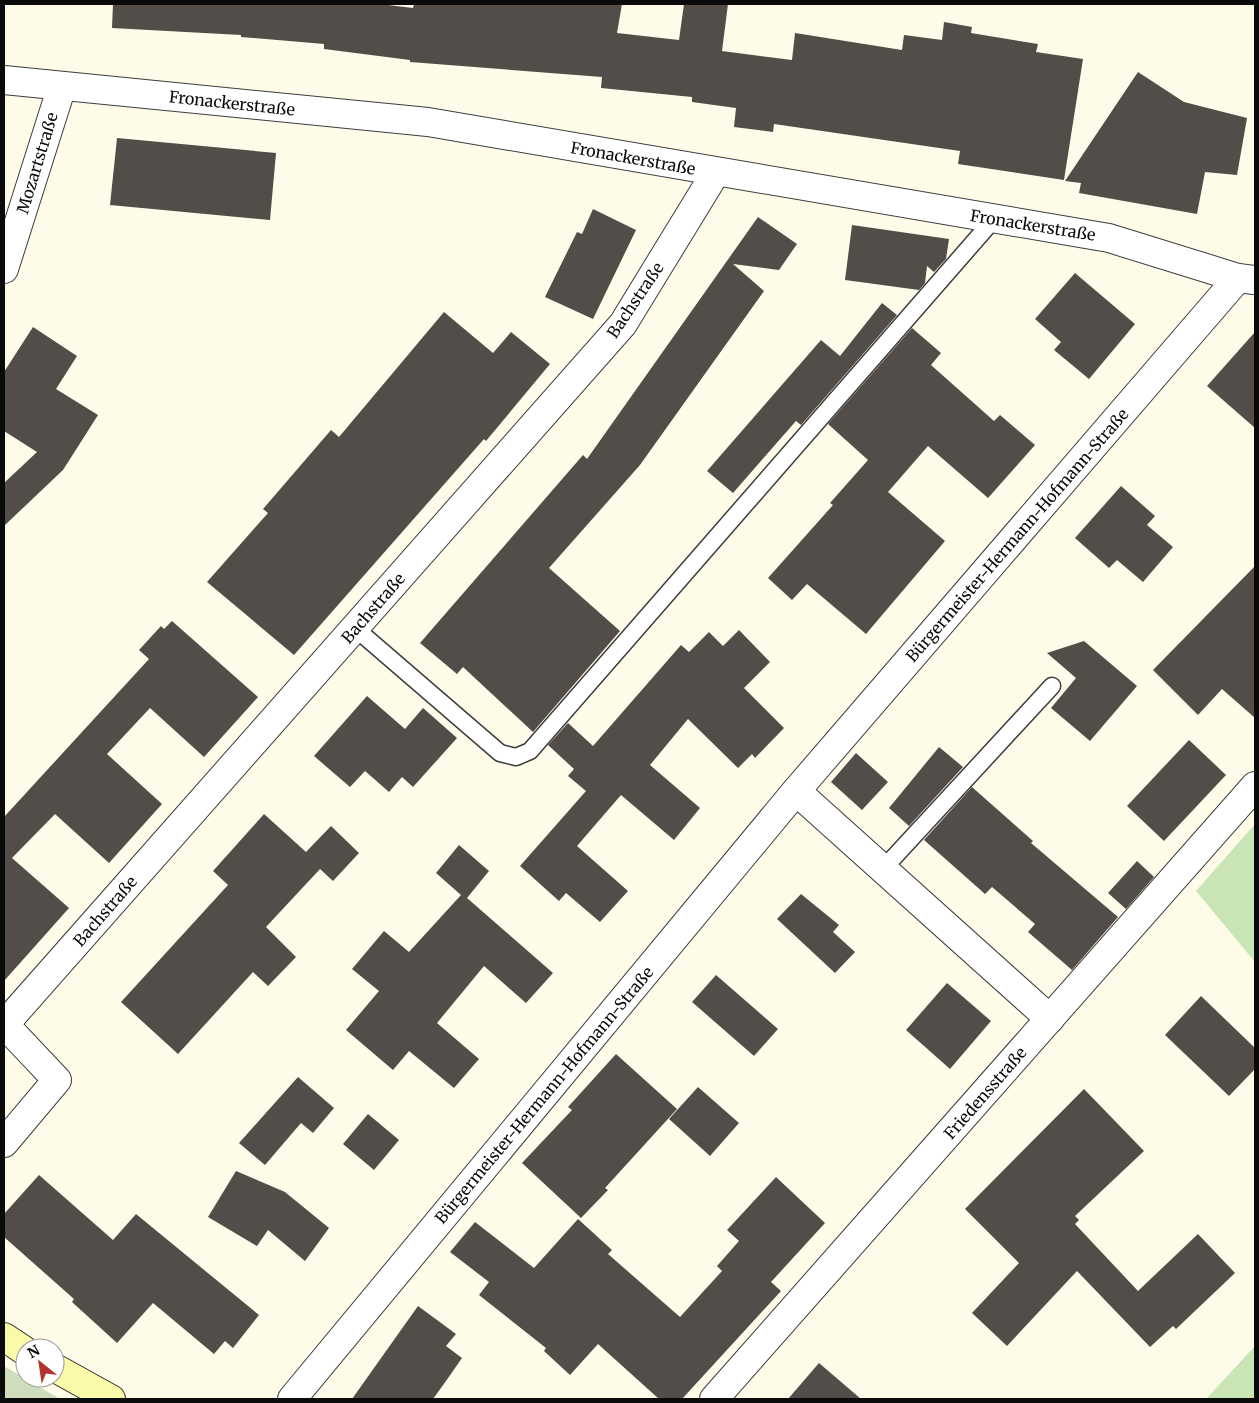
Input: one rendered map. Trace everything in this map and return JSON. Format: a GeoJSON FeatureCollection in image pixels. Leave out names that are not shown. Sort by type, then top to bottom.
{"type":"FeatureCollection","features":[{"type":"Feature","properties":{"kind":"street","name":"Fronackerstraße"},"geometry":{"type":"LineString","coordinates":[[4,80],[428,122],[1109,238],[1247,279]]}},
{"type":"Feature","properties":{"kind":"street","name":"Mozartstraße"},"geometry":{"type":"LineString","coordinates":[[4,268],[62,86]]}},
{"type":"Feature","properties":{"kind":"street","name":"Bachstraße"},"geometry":{"type":"LineString","coordinates":[[4,1025],[623,324],[716,172]]}},
{"type":"Feature","properties":{"kind":"street","name":"Bürgermeister-Hermann-Hofmann-Straße"},"geometry":{"type":"LineString","coordinates":[[292,1399],[796,791],[1247,279]]}},
{"type":"Feature","properties":{"kind":"street","name":"Friedensstraße"},"geometry":{"type":"LineString","coordinates":[[714,1399],[1255,786]]}},
{"type":"Feature","properties":{"kind":"street"},"geometry":{"type":"LineString","coordinates":[[796,791],[1050,1019]]}},
{"type":"Feature","properties":{"kind":"street"},"geometry":{"type":"LineString","coordinates":[[4,1025],[56,1080],[4,1143]]}},
{"type":"Feature","properties":{"kind":"street"},"geometry":{"type":"LineString","coordinates":[[4,1337],[15,1344]]}},
{"type":"Feature","properties":{"kind":"street"},"geometry":{"type":"LineString","coordinates":[[65,1374],[111,1399]]}},
{"type":"Feature","properties":{"kind":"lane"},"geometry":{"type":"LineString","coordinates":[[355,628],[500,753],[516,757],[530,751],[994,219]]}},
{"type":"Feature","properties":{"kind":"lane"},"geometry":{"type":"LineString","coordinates":[[883,869],[1052,686]]}},
{"type":"Feature","properties":{"kind":"green space"},"geometry":{"type":"Polygon","coordinates":[[[1255,824],[1255,962],[1196,891],[1255,824]]]}},
{"type":"Feature","properties":{"kind":"green space"},"geometry":{"type":"Polygon","coordinates":[[[1255,1346],[1255,1399],[1206,1399],[1255,1346]]]}},
{"type":"Feature","properties":{"kind":"green space"},"geometry":{"type":"Polygon","coordinates":[[[4,1366],[15,1372],[15,1388],[41,1388],[60,1399],[4,1399],[4,1366]]]}},
{"type":"Feature","properties":{"kind":"building"},"geometry":{"type":"Polygon","coordinates":[[[113,4],[380,4],[413,8],[414,4],[622,4],[617,33],[679,40],[684,4],[728,4],[722,51],[792,60],[795,33],[902,50],[904,35],[942,40],[944,22],[972,27],[971,33],[1038,44],[1036,52],[1083,59],[1064,180],[958,164],[960,151],[774,124],[773,132],[734,127],[736,108],[692,102],[692,97],[601,88],[602,77],[410,62],[410,60],[324,49],[324,44],[241,37],[241,35],[112,28],[113,4]]]}},
{"type":"Feature","properties":{"kind":"building"},"geometry":{"type":"Polygon","coordinates":[[[1138,72],[1184,102],[1247,118],[1237,175],[1205,172],[1197,214],[1079,193],[1081,183],[1065,181],[1138,72]]]}},
{"type":"Feature","properties":{"kind":"building"},"geometry":{"type":"Polygon","coordinates":[[[117,138],[276,153],[270,220],[110,205],[117,138]]]}},
{"type":"Feature","properties":{"kind":"building"},"geometry":{"type":"Polygon","coordinates":[[[593,209],[636,230],[593,319],[545,297],[577,232],[582,234],[593,209]]]}},
{"type":"Feature","properties":{"kind":"building"},"geometry":{"type":"Polygon","coordinates":[[[758,217],[797,244],[779,270],[733,264],[764,291],[640,465],[549,568],[620,631],[533,732],[463,667],[457,674],[420,643],[583,455],[587,459],[758,217]]]}},
{"type":"Feature","properties":{"kind":"building"},"geometry":{"type":"Polygon","coordinates":[[[852,225],[949,239],[946,259],[934,272],[927,266],[925,283],[919,290],[845,280],[852,225]]]}},
{"type":"Feature","properties":{"kind":"building"},"geometry":{"type":"Polygon","coordinates":[[[1075,273],[1135,324],[1089,379],[1054,350],[1061,342],[1035,319],[1075,273]]]}},
{"type":"Feature","properties":{"kind":"building"},"geometry":{"type":"Polygon","coordinates":[[[882,303],[897,315],[801,425],[796,421],[733,493],[707,471],[821,340],[840,356],[882,303]]]}},
{"type":"Feature","properties":{"kind":"building"},"geometry":{"type":"Polygon","coordinates":[[[444,312],[493,353],[511,332],[550,364],[486,441],[484,439],[294,655],[207,582],[268,513],[263,509],[331,430],[339,437],[444,312]]]}},
{"type":"Feature","properties":{"kind":"building"},"geometry":{"type":"Polygon","coordinates":[[[33,327],[77,356],[56,389],[98,415],[63,470],[4,526],[4,483],[37,452],[4,431],[4,372],[33,327]]]}},
{"type":"Feature","properties":{"kind":"building"},"geometry":{"type":"Polygon","coordinates":[[[912,328],[941,353],[931,365],[994,421],[1000,415],[1035,445],[988,498],[928,446],[888,492],[945,541],[866,634],[807,584],[792,600],[768,578],[833,505],[830,503],[868,460],[828,424],[912,328]]]}},
{"type":"Feature","properties":{"kind":"building"},"geometry":{"type":"Polygon","coordinates":[[[1255,332],[1255,428],[1207,386],[1255,332]]]}},
{"type":"Feature","properties":{"kind":"building"},"geometry":{"type":"Polygon","coordinates":[[[1121,486],[1155,516],[1147,525],[1173,547],[1143,582],[1117,560],[1109,568],[1075,538],[1121,486]]]}},
{"type":"Feature","properties":{"kind":"building"},"geometry":{"type":"Polygon","coordinates":[[[1255,566],[1255,718],[1222,689],[1198,715],[1153,670],[1255,566]]]}},
{"type":"Feature","properties":{"kind":"building"},"geometry":{"type":"Polygon","coordinates":[[[172,621],[258,697],[204,757],[150,708],[107,754],[162,804],[109,863],[55,814],[12,858],[69,908],[4,981],[4,817],[149,659],[139,650],[161,626],[164,629],[172,621]]]}},
{"type":"Feature","properties":{"kind":"building"},"geometry":{"type":"Polygon","coordinates":[[[739,630],[770,662],[744,688],[784,728],[755,758],[752,754],[738,768],[688,719],[650,765],[700,808],[674,840],[621,795],[577,846],[628,891],[600,922],[566,893],[559,901],[520,866],[586,791],[568,776],[574,769],[548,745],[568,723],[593,746],[681,645],[689,652],[709,632],[723,646],[739,630]]]}},
{"type":"Feature","properties":{"kind":"building"},"geometry":{"type":"Polygon","coordinates":[[[1084,641],[1137,686],[1090,741],[1051,708],[1076,678],[1047,653],[1084,641]]]}},
{"type":"Feature","properties":{"kind":"building"},"geometry":{"type":"Polygon","coordinates":[[[367,696],[405,729],[423,708],[457,738],[413,787],[402,777],[389,792],[365,771],[350,787],[314,756],[367,696]]]}},
{"type":"Feature","properties":{"kind":"building"},"geometry":{"type":"Polygon","coordinates":[[[1189,740],[1226,775],[1164,841],[1127,806],[1189,740]]]}},
{"type":"Feature","properties":{"kind":"building"},"geometry":{"type":"Polygon","coordinates":[[[939,747],[963,767],[909,826],[889,808],[939,747]]]}},
{"type":"Feature","properties":{"kind":"building"},"geometry":{"type":"Polygon","coordinates":[[[856,753],[888,782],[862,810],[831,782],[856,753]]]}},
{"type":"Feature","properties":{"kind":"building"},"geometry":{"type":"Polygon","coordinates":[[[972,787],[1033,841],[1031,843],[1118,917],[1072,970],[1028,932],[1035,924],[992,887],[985,894],[924,840],[972,787]]]}},
{"type":"Feature","properties":{"kind":"building"},"geometry":{"type":"Polygon","coordinates":[[[264,814],[306,852],[331,826],[359,853],[333,881],[320,869],[266,927],[296,957],[268,986],[253,972],[178,1054],[121,1002],[228,885],[213,871],[264,814]]]}},
{"type":"Feature","properties":{"kind":"building"},"geometry":{"type":"Polygon","coordinates":[[[459,845],[489,871],[467,898],[553,973],[526,1003],[484,966],[437,1023],[479,1059],[454,1088],[409,1051],[393,1070],[346,1030],[379,991],[352,969],[384,931],[409,952],[461,895],[436,873],[459,845]]]}},
{"type":"Feature","properties":{"kind":"building"},"geometry":{"type":"Polygon","coordinates":[[[1137,861],[1154,877],[1126,909],[1108,893],[1137,861]]]}},
{"type":"Feature","properties":{"kind":"building"},"geometry":{"type":"Polygon","coordinates":[[[801,894],[839,925],[833,932],[855,952],[835,973],[777,919],[801,894]]]}},
{"type":"Feature","properties":{"kind":"building"},"geometry":{"type":"Polygon","coordinates":[[[716,975],[778,1029],[754,1056],[692,1002],[716,975]]]}},
{"type":"Feature","properties":{"kind":"building"},"geometry":{"type":"Polygon","coordinates":[[[947,983],[991,1021],[950,1069],[906,1030],[947,983]]]}},
{"type":"Feature","properties":{"kind":"building"},"geometry":{"type":"Polygon","coordinates":[[[1201,996],[1255,1048],[1255,1069],[1229,1096],[1165,1035],[1201,996]]]}},
{"type":"Feature","properties":{"kind":"building"},"geometry":{"type":"Polygon","coordinates":[[[616,1054],[677,1109],[605,1188],[608,1190],[581,1218],[522,1163],[572,1110],[568,1107],[616,1054]]]}},
{"type":"Feature","properties":{"kind":"building"},"geometry":{"type":"Polygon","coordinates":[[[298,1077],[334,1108],[313,1133],[301,1123],[265,1165],[239,1143],[298,1077]]]}},
{"type":"Feature","properties":{"kind":"building"},"geometry":{"type":"Polygon","coordinates":[[[698,1087],[739,1123],[710,1156],[669,1119],[698,1087]]]}},
{"type":"Feature","properties":{"kind":"building"},"geometry":{"type":"Polygon","coordinates":[[[1084,1089],[1144,1151],[1075,1216],[1079,1220],[1075,1224],[1138,1291],[1198,1234],[1235,1273],[1176,1329],[1173,1326],[1150,1347],[1077,1271],[1007,1346],[972,1313],[1019,1263],[965,1209],[1084,1089]]]}},
{"type":"Feature","properties":{"kind":"building"},"geometry":{"type":"Polygon","coordinates":[[[368,1114],[399,1140],[374,1170],[343,1144],[368,1114]]]}},
{"type":"Feature","properties":{"kind":"building"},"geometry":{"type":"Polygon","coordinates":[[[236,1171],[285,1192],[329,1228],[305,1261],[268,1230],[257,1246],[208,1217],[236,1171]]]}},
{"type":"Feature","properties":{"kind":"building"},"geometry":{"type":"Polygon","coordinates":[[[39,1175],[113,1240],[136,1214],[259,1315],[233,1348],[225,1341],[214,1354],[153,1303],[117,1343],[72,1302],[74,1299],[4,1237],[4,1214],[39,1175]]]}},
{"type":"Feature","properties":{"kind":"building"},"geometry":{"type":"Polygon","coordinates":[[[776,1177],[825,1223],[771,1282],[781,1291],[682,1399],[659,1399],[598,1344],[570,1375],[544,1351],[546,1348],[479,1295],[489,1282],[450,1252],[475,1222],[534,1268],[578,1219],[612,1250],[608,1254],[680,1317],[722,1271],[717,1266],[739,1241],[727,1230],[776,1177]]]}},
{"type":"Feature","properties":{"kind":"building"},"geometry":{"type":"Polygon","coordinates":[[[418,1306],[456,1334],[446,1346],[462,1358],[446,1381],[433,1399],[352,1399],[418,1306]]]}},
{"type":"Feature","properties":{"kind":"building"},"geometry":{"type":"Polygon","coordinates":[[[819,1363],[861,1399],[788,1399],[819,1363]]]}}]}
